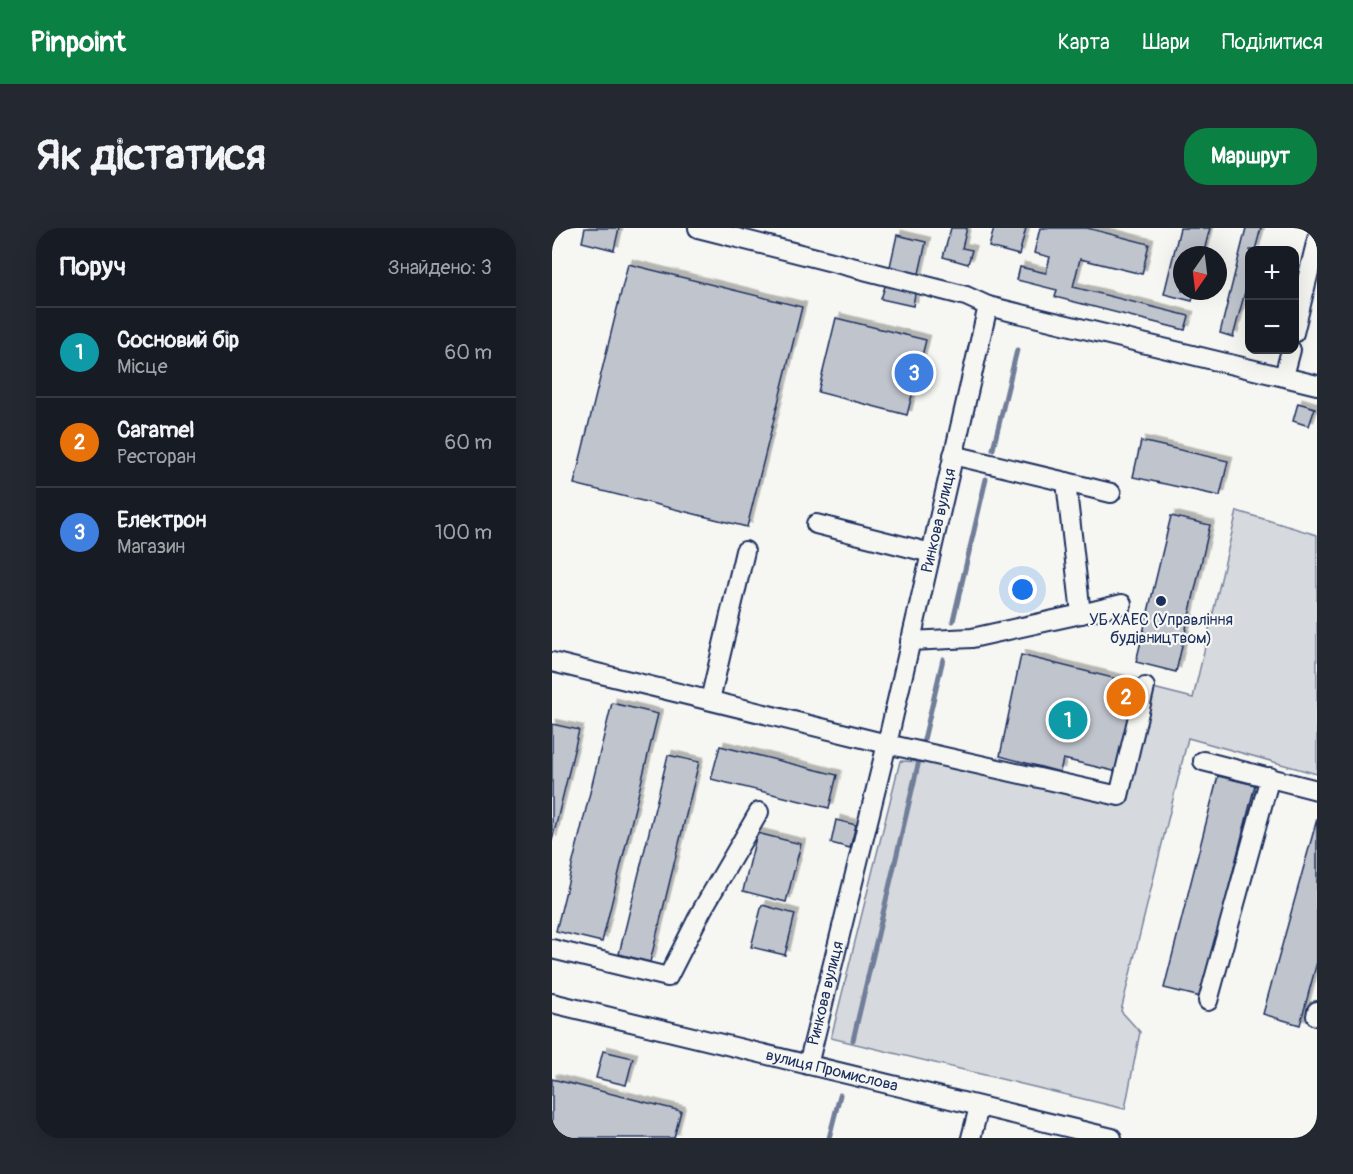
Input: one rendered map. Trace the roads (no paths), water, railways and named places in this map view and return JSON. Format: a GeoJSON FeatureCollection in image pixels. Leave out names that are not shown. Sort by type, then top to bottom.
{"type":"FeatureCollection","features":[{"type":"Feature","properties":{"kind":"street"},"geometry":{"type":"LineString","coordinates":[[698,228],[966,296],[987,306],[1317,385]]}},
{"type":"Feature","properties":{"kind":"street"},"geometry":{"type":"LineString","coordinates":[[1299,313],[1317,239]]}},
{"type":"Feature","properties":{"kind":"street","name":"Ринкова вулиця"},"geometry":{"type":"LineString","coordinates":[[808,1065],[887,744],[987,306]]}},
{"type":"Feature","properties":{"kind":"street"},"geometry":{"type":"LineString","coordinates":[[1284,376],[1290,354]]}},
{"type":"Feature","properties":{"kind":"street"},"geometry":{"type":"LineString","coordinates":[[953,455],[1111,493]]}},
{"type":"Feature","properties":{"kind":"street"},"geometry":{"type":"LineString","coordinates":[[1066,482],[1081,614]]}},
{"type":"Feature","properties":{"kind":"street"},"geometry":{"type":"LineString","coordinates":[[816,524],[931,553]]}},
{"type":"Feature","properties":{"kind":"street"},"geometry":{"type":"LineString","coordinates":[[710,700],[745,552]]}},
{"type":"Feature","properties":{"kind":"street"},"geometry":{"type":"LineString","coordinates":[[910,641],[972,638],[1122,604]]}},
{"type":"Feature","properties":{"kind":"street"},"geometry":{"type":"LineString","coordinates":[[552,662],[887,744],[1119,796],[1145,687]]}},
{"type":"Feature","properties":{"kind":"street"},"geometry":{"type":"LineString","coordinates":[[1203,761],[1317,790]]}},
{"type":"Feature","properties":{"kind":"street"},"geometry":{"type":"LineString","coordinates":[[1208,1001],[1270,777]]}},
{"type":"Feature","properties":{"kind":"street"},"geometry":{"type":"LineString","coordinates":[[552,949],[668,977],[702,910],[759,812]]}},
{"type":"Feature","properties":{"kind":"street","name":"вулиця Промислова"},"geometry":{"type":"LineString","coordinates":[[552,1003],[1112,1138]]}},
{"type":"Feature","properties":{"kind":"street"},"geometry":{"type":"LineString","coordinates":[[971,1138],[979,1107]]}},
{"type":"Feature","properties":{"kind":"waterway"},"geometry":{"type":"LineString","coordinates":[[993,449],[1017,350]]}},
{"type":"Feature","properties":{"kind":"waterway"},"geometry":{"type":"LineString","coordinates":[[953,621],[986,479]]}},
{"type":"Feature","properties":{"kind":"waterway"},"geometry":{"type":"LineString","coordinates":[[853,1040],[943,659]]}},
{"type":"Feature","properties":{"kind":"waterway"},"geometry":{"type":"LineString","coordinates":[[829,1138],[840,1095]]}},
{"type":"Feature","properties":{"kind":"place","name":"Електрон"},"geometry":{"type":"Point","coordinates":[914,373]}},
{"type":"Feature","properties":{"kind":"place","name":"УБ ХАЕС (Управління будівництвом)"},"geometry":{"type":"Point","coordinates":[1161,601]}},
{"type":"Feature","properties":{"kind":"place","name":"Caramel"},"geometry":{"type":"Point","coordinates":[1126,697]}},
{"type":"Feature","properties":{"kind":"place","name":"Сосновий бір"},"geometry":{"type":"Point","coordinates":[1068,720]}}]}
